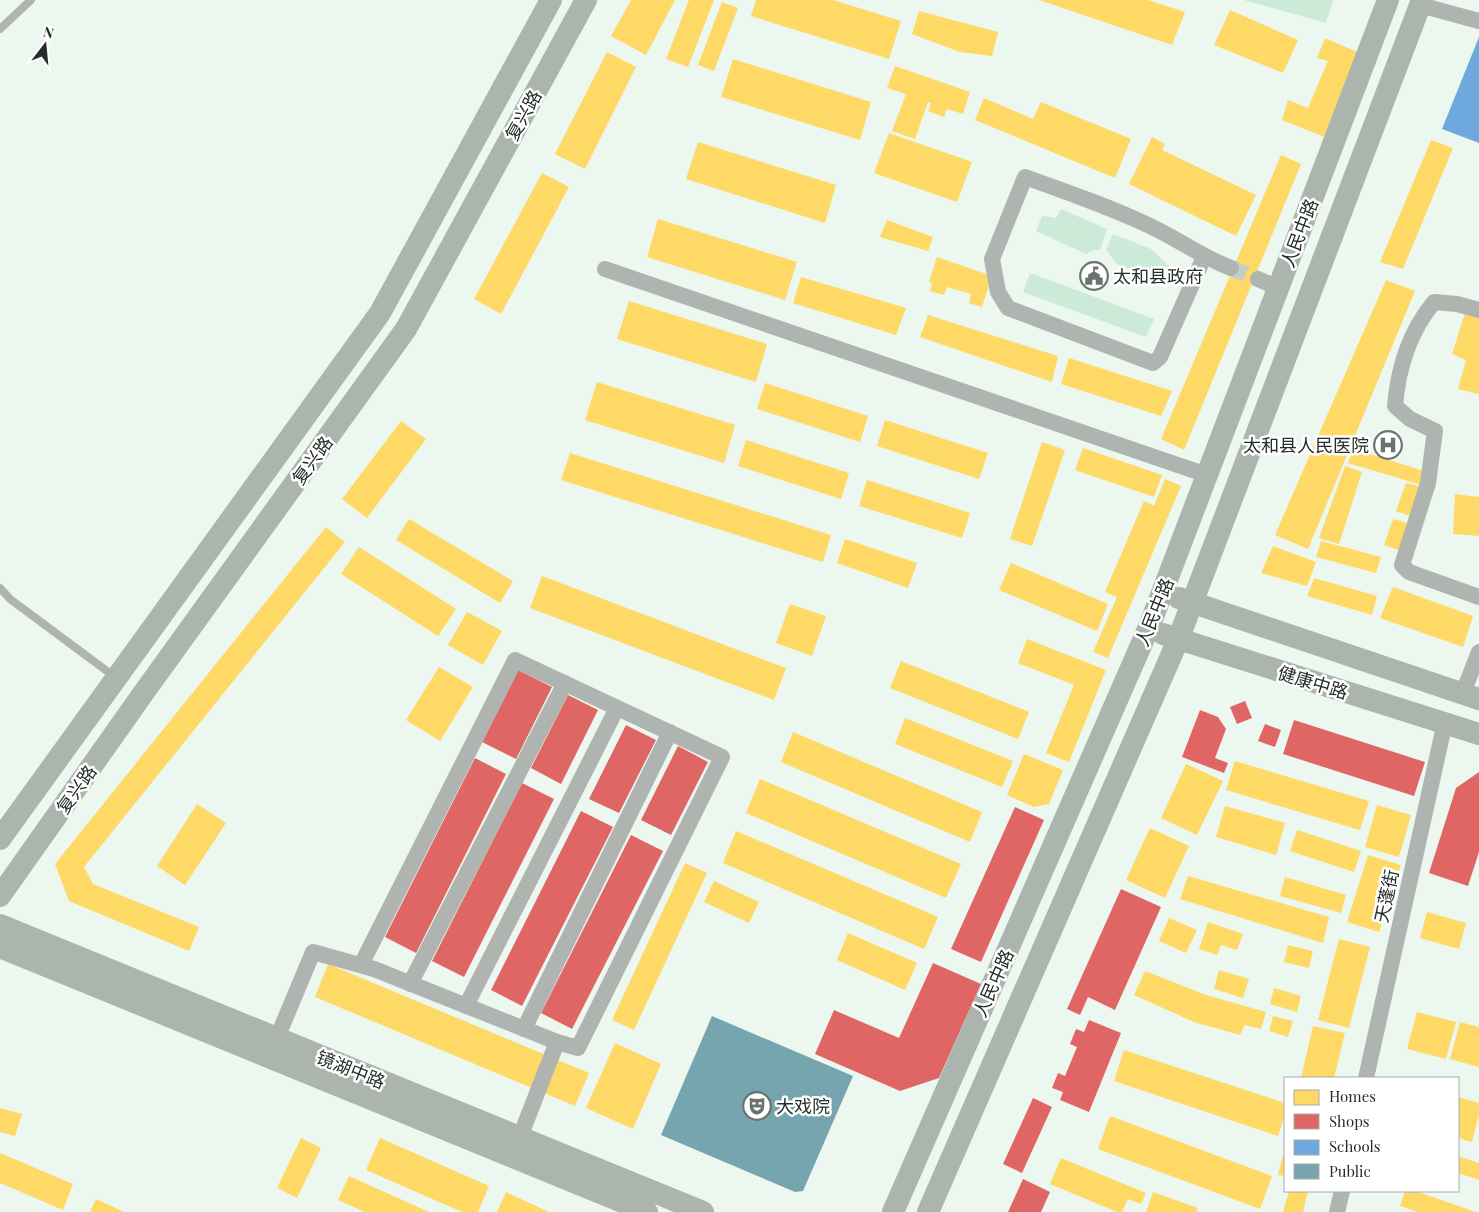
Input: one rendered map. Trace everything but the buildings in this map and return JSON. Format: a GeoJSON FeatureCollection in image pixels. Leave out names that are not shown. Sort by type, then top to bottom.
{"type":"FeatureCollection","features":[{"type":"Feature","properties":{"kind":"main road","name":"复兴路"},"geometry":{"type":"LineString","coordinates":[[0,840],[380,312],[551,0]]}},
{"type":"Feature","properties":{"kind":"main road","name":"复兴路"},"geometry":{"type":"LineString","coordinates":[[0,896],[142,695],[406,329],[586,0]]}},
{"type":"Feature","properties":{"kind":"main road","name":"人民中路"},"geometry":{"type":"LineString","coordinates":[[893,1212],[1149,627],[1388,0]]}},
{"type":"Feature","properties":{"kind":"main road","name":"人民中路"},"geometry":{"type":"LineString","coordinates":[[928,1212],[1178,640],[1421,2]]}},
{"type":"Feature","properties":{"kind":"main road","name":"健康中路"},"geometry":{"type":"LineString","coordinates":[[1163,591],[1192,603],[1471,696]]}},
{"type":"Feature","properties":{"kind":"main road","name":"健康中路"},"geometry":{"type":"LineString","coordinates":[[1149,627],[1178,640],[1479,734]]}},
{"type":"Feature","properties":{"kind":"main road","name":"镜湖中路"},"geometry":{"type":"LineString","coordinates":[[0,925],[703,1212]]}},
{"type":"Feature","properties":{"kind":"main road","name":"镜湖中路"},"geometry":{"type":"LineString","coordinates":[[0,948],[647,1212]]}},
{"type":"Feature","properties":{"kind":"street"},"geometry":{"type":"LineString","coordinates":[[1421,2],[1479,21]]}},
{"type":"Feature","properties":{"kind":"street"},"geometry":{"type":"LineString","coordinates":[[1204,258],[1160,357],[1153,363],[1008,308],[998,292],[992,260],[1026,177],[1090,200],[1151,226],[1204,258],[1231,268]]}},
{"type":"Feature","properties":{"kind":"street"},"geometry":{"type":"LineString","coordinates":[[605,270],[1207,475]]}},
{"type":"Feature","properties":{"kind":"street"},"geometry":{"type":"LineString","coordinates":[[1258,279],[1278,288]]}},
{"type":"Feature","properties":{"kind":"street"},"geometry":{"type":"LineString","coordinates":[[1479,310],[1458,304],[1434,302],[1422,316],[1405,356],[1397,386],[1395,406],[1410,419],[1436,431],[1428,483],[1402,565],[1408,572],[1479,597]]}},
{"type":"Feature","properties":{"kind":"street"},"geometry":{"type":"LineString","coordinates":[[1471,696],[1479,652]]}},
{"type":"Feature","properties":{"kind":"street"},"geometry":{"type":"LineString","coordinates":[[277,1038],[313,952],[361,965],[557,1042],[578,1048],[722,757],[515,660],[361,965]]}},
{"type":"Feature","properties":{"kind":"street"},"geometry":{"type":"LineString","coordinates":[[410,984],[565,683]]}},
{"type":"Feature","properties":{"kind":"street"},"geometry":{"type":"LineString","coordinates":[[466,1006],[618,708]]}},
{"type":"Feature","properties":{"kind":"street","name":"天蓬街"},"geometry":{"type":"LineString","coordinates":[[1366,1077],[1445,722]]}},
{"type":"Feature","properties":{"kind":"street"},"geometry":{"type":"LineString","coordinates":[[524,1029],[670,732]]}},
{"type":"Feature","properties":{"kind":"street"},"geometry":{"type":"LineString","coordinates":[[520,1137],[557,1042]]}},
{"type":"Feature","properties":{"kind":"street"},"geometry":{"type":"LineString","coordinates":[[1337,1212],[1342,1192]]}},
{"type":"Feature","properties":{"kind":"lane"},"geometry":{"type":"LineString","coordinates":[[0,29],[31,0]]}},
{"type":"Feature","properties":{"kind":"lane"},"geometry":{"type":"LineString","coordinates":[[0,588],[10,599],[116,678]]}},
{"type":"Feature","properties":{"kind":"green space"},"geometry":{"type":"Polygon","coordinates":[[[1244,0],[1333,0],[1326,23],[1244,0]]]}},
{"type":"Feature","properties":{"kind":"green space"},"geometry":{"type":"Polygon","coordinates":[[[1061,209],[1107,229],[1100,250],[1093,250],[1086,254],[1036,231],[1042,216],[1056,218],[1061,209]]]}},
{"type":"Feature","properties":{"kind":"green space"},"geometry":{"type":"Polygon","coordinates":[[[1113,234],[1151,249],[1169,266],[1168,273],[1159,280],[1117,264],[1106,250],[1113,234]]]}},
{"type":"Feature","properties":{"kind":"green space"},"geometry":{"type":"Polygon","coordinates":[[[1094,261],[1105,265],[1109,276],[1105,287],[1094,291],[1083,287],[1079,276],[1083,265],[1094,261]]]}},
{"type":"Feature","properties":{"kind":"green space"},"geometry":{"type":"Polygon","coordinates":[[[1030,273],[1154,319],[1146,337],[1023,292],[1030,273]]]}},
{"type":"Feature","properties":{"kind":"tunnel"},"geometry":{"type":"LineString","coordinates":[[1231,268],[1258,279]]}},
{"type":"Feature","properties":{"kind":"place","name":"太和县政府"},"geometry":{"type":"Point","coordinates":[1094,276]}},
{"type":"Feature","properties":{"kind":"place","name":"太和县人民医院"},"geometry":{"type":"Point","coordinates":[1388,445]}},
{"type":"Feature","properties":{"kind":"place","name":"大戏院"},"geometry":{"type":"Point","coordinates":[757,1106]}}]}
